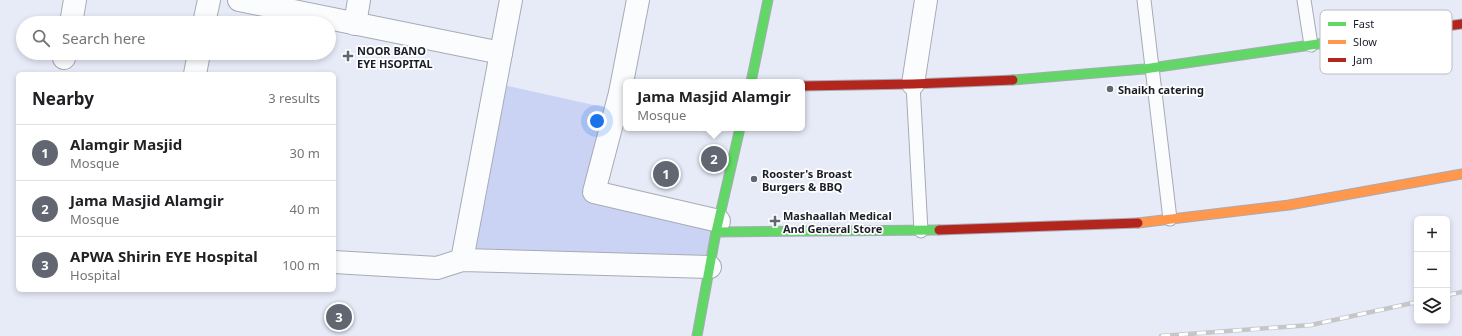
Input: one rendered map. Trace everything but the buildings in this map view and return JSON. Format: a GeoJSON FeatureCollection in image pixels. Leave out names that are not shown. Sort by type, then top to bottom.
{"type":"FeatureCollection","features":[{"type":"Feature","properties":{"kind":"street"},"geometry":{"type":"LineString","coordinates":[[72,16],[75,0]]}},
{"type":"Feature","properties":{"kind":"street"},"geometry":{"type":"LineString","coordinates":[[206,16],[209,0]]}},
{"type":"Feature","properties":{"kind":"street"},"geometry":{"type":"LineString","coordinates":[[239,0],[316,16]]}},
{"type":"Feature","properties":{"kind":"street"},"geometry":{"type":"LineString","coordinates":[[355,24],[359,0]]}},
{"type":"Feature","properties":{"kind":"street"},"geometry":{"type":"LineString","coordinates":[[462,260],[511,0]]}},
{"type":"Feature","properties":{"kind":"street"},"geometry":{"type":"LineString","coordinates":[[625,79],[638,0]]}},
{"type":"Feature","properties":{"kind":"street"},"geometry":{"type":"LineString","coordinates":[[752,79],[768,0]]}},
{"type":"Feature","properties":{"kind":"street"},"geometry":{"type":"LineString","coordinates":[[913,84],[926,0]]}},
{"type":"Feature","properties":{"kind":"street"},"geometry":{"type":"LineString","coordinates":[[336,20],[501,53]]}},
{"type":"Feature","properties":{"kind":"street"},"geometry":{"type":"LineString","coordinates":[[1452,25],[1462,24]]}},
{"type":"Feature","properties":{"kind":"street"},"geometry":{"type":"LineString","coordinates":[[805,86],[1016,80],[1153,68],[1320,45]]}},
{"type":"Feature","properties":{"kind":"street"},"geometry":{"type":"LineString","coordinates":[[195,72],[198,60]]}},
{"type":"Feature","properties":{"kind":"street"},"geometry":{"type":"LineString","coordinates":[[623,94],[594,192],[717,226],[922,231],[1131,224],[1289,205],[1462,174]]}},
{"type":"Feature","properties":{"kind":"street"},"geometry":{"type":"LineString","coordinates":[[697,336],[717,226],[739,131]]}},
{"type":"Feature","properties":{"kind":"street"},"geometry":{"type":"LineString","coordinates":[[336,262],[437,268],[462,260],[710,267]]}},
{"type":"Feature","properties":{"kind":"lane"},"geometry":{"type":"LineString","coordinates":[[1144,0],[1170,219]]}},
{"type":"Feature","properties":{"kind":"lane"},"geometry":{"type":"LineString","coordinates":[[1304,0],[1311,46]]}},
{"type":"Feature","properties":{"kind":"lane"},"geometry":{"type":"LineString","coordinates":[[913,84],[922,231]]}},
{"type":"Feature","properties":{"kind":"shaded area"},"geometry":{"type":"Polygon","coordinates":[[[495,83],[616,110],[594,192],[719,221],[710,267],[462,260],[495,83]]]}},
{"type":"Feature","properties":{"kind":"railway"},"geometry":{"type":"LineString","coordinates":[[1450,294],[1462,292]]}},
{"type":"Feature","properties":{"kind":"railway"},"geometry":{"type":"LineString","coordinates":[[1161,336],[1311,325],[1414,303]]}},
{"type":"Feature","properties":{"kind":"traffic: fast"},"geometry":{"type":"LineString","coordinates":[[752,79],[768,0]]}},
{"type":"Feature","properties":{"kind":"traffic: fast"},"geometry":{"type":"LineString","coordinates":[[1013,80],[1144,69],[1320,44]]}},
{"type":"Feature","properties":{"kind":"traffic: fast"},"geometry":{"type":"LineString","coordinates":[[697,336],[716,232],[739,131]]}},
{"type":"Feature","properties":{"kind":"traffic: fast"},"geometry":{"type":"LineString","coordinates":[[716,232],[939,230]]}},
{"type":"Feature","properties":{"kind":"traffic: slow"},"geometry":{"type":"LineString","coordinates":[[1138,223],[1289,205],[1462,174]]}},
{"type":"Feature","properties":{"kind":"traffic: jam"},"geometry":{"type":"LineString","coordinates":[[1452,25],[1462,24]]}},
{"type":"Feature","properties":{"kind":"traffic: jam"},"geometry":{"type":"LineString","coordinates":[[805,86],[1013,80]]}},
{"type":"Feature","properties":{"kind":"traffic: jam"},"geometry":{"type":"LineString","coordinates":[[939,230],[1138,223]]}},
{"type":"Feature","properties":{"kind":"place","name":"NOOR BANO EYE HSOPITAL"},"geometry":{"type":"Point","coordinates":[348,56]}},
{"type":"Feature","properties":{"kind":"place","name":"Shaikh catering"},"geometry":{"type":"Point","coordinates":[1110,89]}},
{"type":"Feature","properties":{"kind":"place","name":"Jama Masjid Alamgir"},"geometry":{"type":"Point","coordinates":[714,159]}},
{"type":"Feature","properties":{"kind":"place","name":"Alamgir Masjid"},"geometry":{"type":"Point","coordinates":[666,174]}},
{"type":"Feature","properties":{"kind":"place","name":"Rooster's Broast Burgers & BBQ"},"geometry":{"type":"Point","coordinates":[754,179]}},
{"type":"Feature","properties":{"kind":"place","name":"Mashaallah Medical And General Store"},"geometry":{"type":"Point","coordinates":[775,221]}},
{"type":"Feature","properties":{"kind":"place","name":"APWA Shirin EYE Hospital"},"geometry":{"type":"Point","coordinates":[339,317]}}]}
